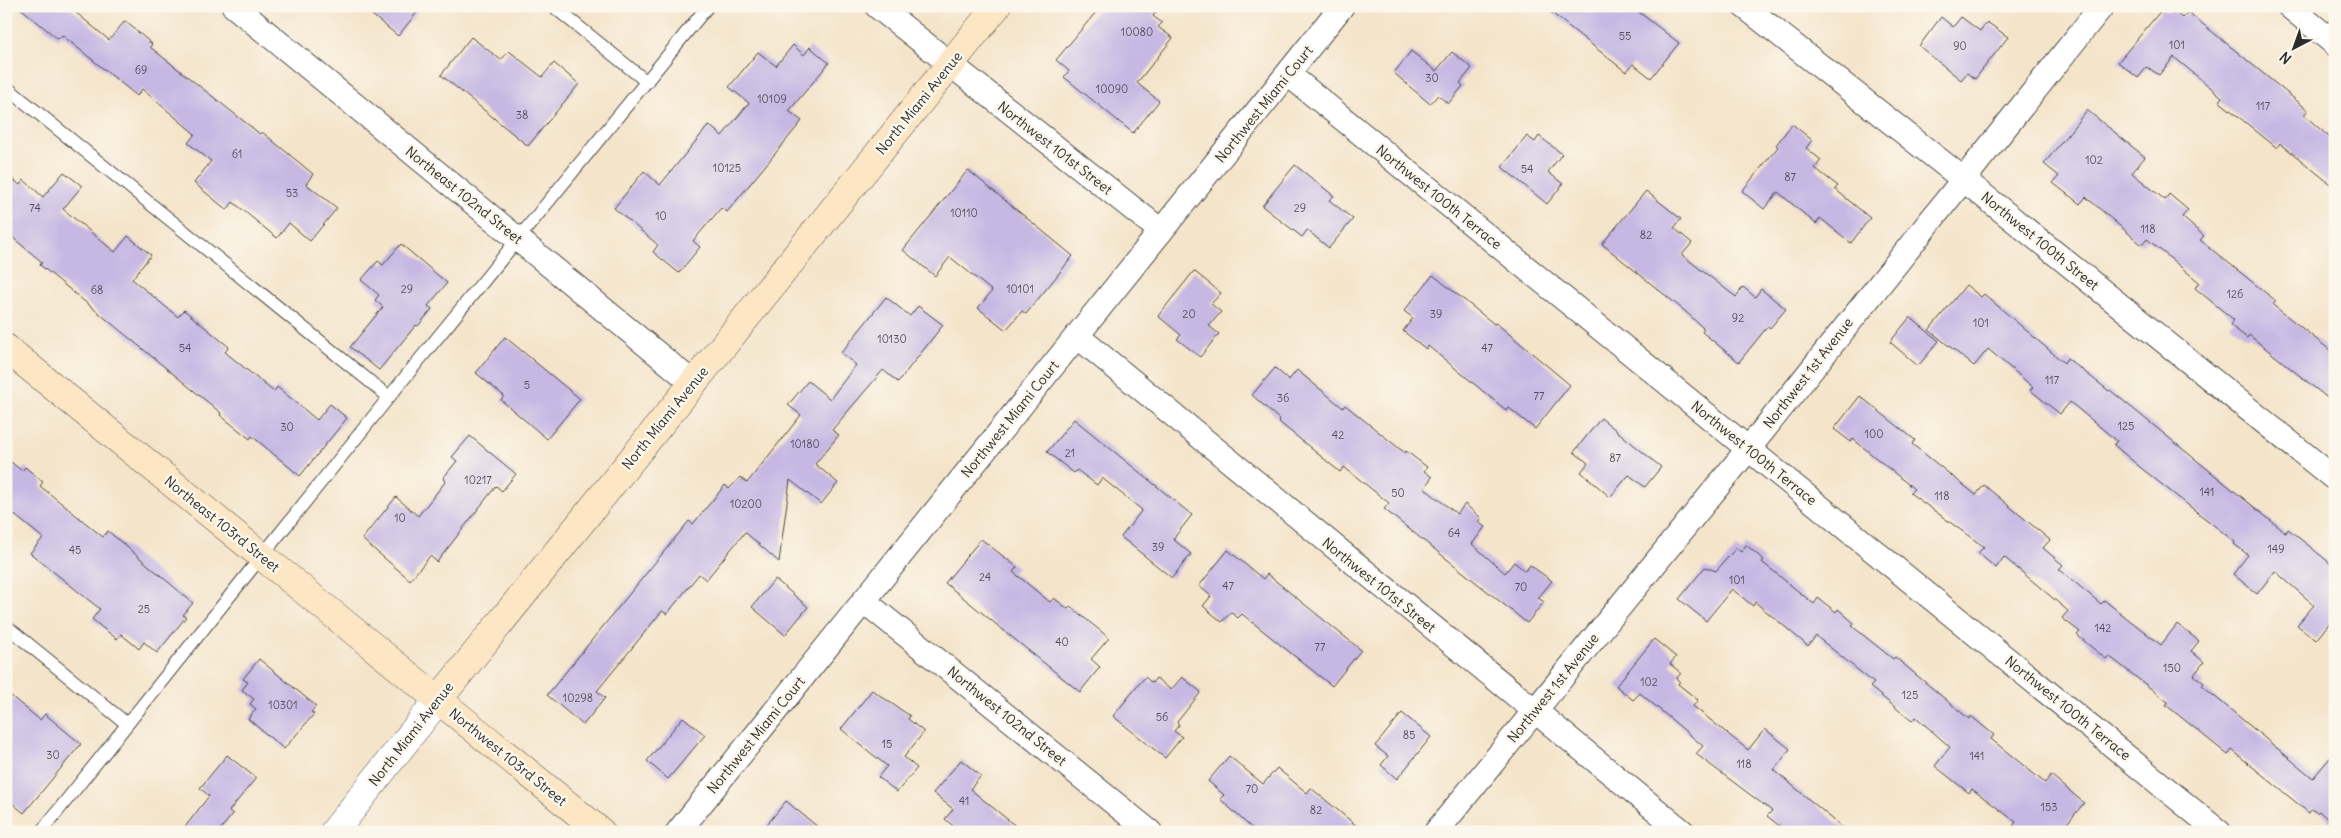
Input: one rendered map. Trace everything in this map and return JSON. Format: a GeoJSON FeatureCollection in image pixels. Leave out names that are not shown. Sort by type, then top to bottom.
{"type":"FeatureCollection","features":[{"type":"Feature","properties":{"kind":"main road","name":"North Miami Avenue"},"geometry":{"type":"LineString","coordinates":[[438,700],[997,6]]}},
{"type":"Feature","properties":{"kind":"main road","name":"Northeast 103rd Street"},"geometry":{"type":"LineString","coordinates":[[6,348],[438,700]]}},
{"type":"Feature","properties":{"kind":"main road","name":"Northwest 103rd Street"},"geometry":{"type":"LineString","coordinates":[[438,700],[600,832]]}},
{"type":"Feature","properties":{"kind":"street","name":"Northeast 102nd Street"},"geometry":{"type":"LineString","coordinates":[[234,6],[693,383]]}},
{"type":"Feature","properties":{"kind":"street","name":"Northwest 101st Street"},"geometry":{"type":"LineString","coordinates":[[877,6],[950,66],[1161,231]]}},
{"type":"Feature","properties":{"kind":"street","name":"Northwest Miami Court"},"geometry":{"type":"LineString","coordinates":[[678,832],[1342,6]]}},
{"type":"Feature","properties":{"kind":"street","name":"Northwest 100th Street"},"geometry":{"type":"LineString","coordinates":[[1744,6],[1963,179],[2335,479]]}},
{"type":"Feature","properties":{"kind":"street","name":"Northwest 1st Avenue"},"geometry":{"type":"LineString","coordinates":[[1436,832],[1749,448],[2102,6]]}},
{"type":"Feature","properties":{"kind":"street"},"geometry":{"type":"LineString","coordinates":[[2288,6],[2332,35]]}},
{"type":"Feature","properties":{"kind":"street","name":"Northwest 100th Terrace"},"geometry":{"type":"LineString","coordinates":[[1288,74],[2219,832]]}},
{"type":"Feature","properties":{"kind":"street","name":"Northwest 101st Street"},"geometry":{"type":"LineString","coordinates":[[1077,336],[1534,712],[1684,832]]}},
{"type":"Feature","properties":{"kind":"street","name":"Northwest 102nd Street"},"geometry":{"type":"LineString","coordinates":[[864,601],[1150,832]]}},
{"type":"Feature","properties":{"kind":"street","name":"North Miami Avenue"},"geometry":{"type":"LineString","coordinates":[[334,832],[438,700]]}},
{"type":"Feature","properties":{"kind":"lane"},"geometry":{"type":"LineString","coordinates":[[553,6],[647,82]]}},
{"type":"Feature","properties":{"kind":"lane"},"geometry":{"type":"LineString","coordinates":[[41,832],[389,397],[708,6]]}},
{"type":"Feature","properties":{"kind":"lane"},"geometry":{"type":"LineString","coordinates":[[6,87],[389,397]]}},
{"type":"Feature","properties":{"kind":"lane"},"geometry":{"type":"LineString","coordinates":[[6,626],[127,724]]}},
{"type":"Feature","properties":{"kind":"building"},"geometry":{"type":"Polygon","coordinates":[[[18,6],[68,6],[109,40],[125,21],[152,44],[150,47],[260,134],[262,132],[313,174],[306,184],[337,208],[310,241],[289,223],[277,238],[233,202],[227,210],[194,183],[211,161],[188,143],[195,134],[142,89],[137,96],[62,35],[58,39],[18,6]]]}},
{"type":"Feature","properties":{"kind":"building"},"geometry":{"type":"Polygon","coordinates":[[[361,6],[422,6],[398,36],[361,6]]]}},
{"type":"Feature","properties":{"kind":"building"},"geometry":{"type":"Polygon","coordinates":[[[1101,6],[1161,6],[1153,16],[1162,23],[1158,27],[1173,38],[1137,83],[1159,101],[1133,133],[1064,77],[1069,71],[1056,60],[1101,6]]]}},
{"type":"Feature","properties":{"kind":"building"},"geometry":{"type":"Polygon","coordinates":[[[1543,6],[1631,6],[1679,43],[1651,78],[1633,64],[1626,72],[1543,6]]]}},
{"type":"Feature","properties":{"kind":"building"},"geometry":{"type":"Polygon","coordinates":[[[2163,8],[2168,12],[2171,8],[2182,18],[2188,12],[2308,110],[2304,115],[2335,142],[2335,188],[2280,143],[2277,148],[2219,101],[2222,97],[2174,57],[2159,75],[2147,67],[2138,78],[2118,62],[2163,8]]]}},
{"type":"Feature","properties":{"kind":"building"},"geometry":{"type":"Polygon","coordinates":[[[1941,17],[1953,27],[1961,17],[1980,31],[1987,22],[2008,37],[1975,79],[1967,73],[1961,80],[1919,46],[1941,17]]]}},
{"type":"Feature","properties":{"kind":"building"},"geometry":{"type":"Polygon","coordinates":[[[471,37],[501,60],[509,51],[542,77],[554,63],[579,84],[528,146],[441,75],[471,37]]]}},
{"type":"Feature","properties":{"kind":"building"},"geometry":{"type":"Polygon","coordinates":[[[793,45],[804,55],[810,47],[829,63],[789,111],[802,121],[727,212],[721,208],[693,241],[700,247],[679,273],[653,252],[658,245],[614,208],[644,171],[660,185],[709,125],[722,136],[749,103],[729,87],[758,52],[776,66],[793,45]]]}},
{"type":"Feature","properties":{"kind":"building"},"geometry":{"type":"Polygon","coordinates":[[[1411,51],[1436,71],[1452,52],[1472,68],[1460,83],[1463,86],[1448,104],[1438,95],[1430,104],[1394,73],[1411,51]]]}},
{"type":"Feature","properties":{"kind":"building"},"geometry":{"type":"Polygon","coordinates":[[[2087,110],[2145,157],[2132,173],[2165,200],[2169,194],[2188,210],[2182,217],[2204,236],[2200,240],[2276,301],[2273,305],[2335,354],[2335,404],[2249,335],[2247,338],[2230,325],[2234,320],[2195,288],[2199,282],[2147,239],[2142,245],[2086,197],[2080,204],[2053,183],[2059,176],[2044,164],[2087,110]]]}},
{"type":"Feature","properties":{"kind":"building"},"geometry":{"type":"Polygon","coordinates":[[[1792,124],[1812,140],[1806,148],[1821,160],[1815,168],[1838,186],[1835,189],[1870,218],[1851,243],[1820,218],[1816,224],[1778,192],[1764,209],[1742,191],[1778,147],[1776,145],[1792,124]]]}},
{"type":"Feature","properties":{"kind":"building"},"geometry":{"type":"Polygon","coordinates":[[[1527,136],[1535,142],[1539,136],[1562,154],[1548,172],[1563,184],[1547,204],[1502,167],[1527,136]]]}},
{"type":"Feature","properties":{"kind":"building"},"geometry":{"type":"Polygon","coordinates":[[[1295,165],[1334,196],[1329,200],[1353,219],[1329,248],[1307,230],[1302,237],[1262,206],[1295,165]]]}},
{"type":"Feature","properties":{"kind":"building"},"geometry":{"type":"Polygon","coordinates":[[[968,170],[1073,256],[1026,314],[1022,311],[1006,330],[978,308],[992,291],[950,257],[935,276],[903,250],[968,170]]]}},
{"type":"Feature","properties":{"kind":"building"},"geometry":{"type":"Polygon","coordinates":[[[64,172],[82,186],[63,209],[115,252],[128,236],[151,255],[132,279],[178,317],[184,310],[229,347],[225,352],[274,392],[277,387],[317,420],[330,404],[347,418],[300,476],[252,436],[250,439],[220,415],[221,413],[40,265],[42,262],[6,232],[6,174],[20,185],[24,180],[43,197],[64,172]]]}},
{"type":"Feature","properties":{"kind":"building"},"geometry":{"type":"Polygon","coordinates":[[[1646,191],[1681,219],[1674,228],[1692,243],[1682,255],[1736,297],[1743,287],[1755,297],[1761,289],[1786,309],[1770,328],[1768,326],[1739,362],[1702,332],[1704,329],[1686,312],[1602,244],[1646,191]]]}},
{"type":"Feature","properties":{"kind":"building"},"geometry":{"type":"Polygon","coordinates":[[[401,244],[447,283],[428,306],[432,309],[418,326],[416,325],[379,370],[350,347],[383,307],[375,300],[379,295],[361,280],[378,261],[383,265],[401,244]]]}},
{"type":"Feature","properties":{"kind":"building"},"geometry":{"type":"Polygon","coordinates":[[[1194,271],[1221,293],[1211,304],[1221,312],[1209,326],[1219,334],[1200,357],[1177,339],[1181,335],[1158,316],[1194,271]]]}},
{"type":"Feature","properties":{"kind":"building"},"geometry":{"type":"Polygon","coordinates":[[[1433,275],[1494,324],[1496,323],[1570,385],[1535,429],[1508,407],[1506,410],[1428,346],[1426,349],[1403,331],[1413,318],[1404,311],[1433,275]]]}},
{"type":"Feature","properties":{"kind":"building"},"geometry":{"type":"Polygon","coordinates":[[[1966,285],[1981,297],[1984,294],[2064,363],[2067,358],[2110,390],[2286,533],[2288,529],[2335,567],[2335,623],[2332,620],[2316,640],[2297,625],[2314,605],[2275,571],[2257,594],[2233,574],[2248,555],[2234,544],[2235,542],[2114,445],[2117,441],[2070,402],[2060,414],[2030,390],[2033,387],[1988,349],[1974,366],[1929,330],[1966,285]]]}},
{"type":"Feature","properties":{"kind":"building"},"geometry":{"type":"Polygon","coordinates":[[[886,297],[910,316],[918,306],[943,325],[898,382],[883,370],[832,430],[839,435],[815,464],[838,483],[821,504],[790,480],[779,562],[745,532],[706,580],[699,574],[667,614],[662,611],[597,691],[605,698],[583,725],[547,695],[689,521],[693,524],[725,485],[729,489],[740,477],[747,483],[801,415],[788,405],[808,381],[830,399],[856,365],[841,353],[886,297]]]}},
{"type":"Feature","properties":{"kind":"building"},"geometry":{"type":"Polygon","coordinates":[[[1910,317],[1939,341],[1918,366],[1890,342],[1910,317]]]}},
{"type":"Feature","properties":{"kind":"building"},"geometry":{"type":"Polygon","coordinates":[[[505,337],[580,399],[547,439],[501,400],[504,396],[476,373],[505,337]]]}},
{"type":"Feature","properties":{"kind":"building"},"geometry":{"type":"Polygon","coordinates":[[[1275,368],[1289,380],[1297,370],[1343,408],[1345,405],[1405,453],[1406,451],[1427,467],[1424,471],[1432,477],[1424,488],[1457,514],[1465,504],[1481,518],[1478,522],[1485,527],[1472,544],[1505,573],[1514,562],[1525,571],[1530,565],[1552,581],[1538,598],[1544,602],[1527,623],[1384,509],[1389,503],[1344,467],[1340,472],[1279,422],[1280,420],[1252,395],[1275,368]]]}},
{"type":"Feature","properties":{"kind":"building"},"geometry":{"type":"Polygon","coordinates":[[[1860,396],[1915,440],[1912,444],[1976,495],[1984,485],[2050,540],[2043,548],[2063,565],[2059,569],[2101,604],[2104,600],[2161,645],[2177,624],[2199,641],[2191,651],[2204,662],[2194,675],[2204,683],[2202,686],[2313,778],[2335,752],[2335,826],[2319,811],[2317,813],[2312,809],[2309,813],[2232,750],[2228,755],[2166,705],[2168,702],[2109,656],[2106,659],[2077,635],[2080,632],[2062,618],[2068,611],[2004,557],[1996,568],[1978,553],[1984,547],[1910,493],[1914,489],[1853,439],[1851,442],[1834,429],[1860,396]]]}},
{"type":"Feature","properties":{"kind":"building"},"geometry":{"type":"Polygon","coordinates":[[[1601,418],[1661,467],[1645,487],[1629,475],[1610,497],[1581,472],[1588,463],[1574,452],[1601,418]]]}},
{"type":"Feature","properties":{"kind":"building"},"geometry":{"type":"Polygon","coordinates":[[[1074,419],[1192,515],[1173,539],[1191,554],[1172,578],[1121,537],[1142,510],[1102,478],[1097,485],[1077,470],[1074,473],[1047,452],[1074,419]]]}},
{"type":"Feature","properties":{"kind":"building"},"geometry":{"type":"Polygon","coordinates":[[[470,436],[516,474],[502,491],[496,486],[437,562],[430,556],[410,580],[362,539],[396,497],[418,516],[446,481],[443,478],[457,461],[452,457],[470,436]]]}},
{"type":"Feature","properties":{"kind":"building"},"geometry":{"type":"Polygon","coordinates":[[[6,458],[22,471],[25,467],[43,482],[40,486],[103,537],[108,531],[193,603],[183,615],[186,617],[157,653],[144,642],[139,649],[121,634],[117,639],[104,629],[92,619],[100,609],[30,553],[43,538],[6,508],[6,458]]]}},
{"type":"Feature","properties":{"kind":"building"},"geometry":{"type":"Polygon","coordinates":[[[981,539],[1017,567],[1013,572],[1050,602],[1054,598],[1068,609],[1070,606],[1109,638],[1091,659],[1100,667],[1080,692],[945,583],[981,539]]]}},
{"type":"Feature","properties":{"kind":"building"},"geometry":{"type":"Polygon","coordinates":[[[1746,545],[1764,560],[1762,562],[1814,604],[1818,598],[1836,612],[1838,609],[1854,623],[1852,626],[1893,659],[1895,657],[1969,719],[1971,716],[1994,735],[1991,739],[2045,783],[2051,775],[2084,803],[2060,832],[2008,832],[2016,822],[1972,789],[1969,793],[1935,766],[1950,747],[1916,717],[1912,721],[1870,687],[1874,683],[1816,636],[1808,646],[1755,602],[1753,606],[1732,589],[1706,621],[1679,599],[1705,567],[1716,571],[1736,548],[1741,552],[1746,545]]]}},
{"type":"Feature","properties":{"kind":"building"},"geometry":{"type":"Polygon","coordinates":[[[1228,550],[1263,579],[1267,574],[1361,650],[1332,686],[1242,614],[1238,618],[1231,612],[1222,622],[1203,606],[1211,596],[1199,586],[1228,550]]]}},
{"type":"Feature","properties":{"kind":"building"},"geometry":{"type":"Polygon","coordinates":[[[775,579],[808,607],[785,635],[752,607],[775,579]]]}},
{"type":"Feature","properties":{"kind":"building"},"geometry":{"type":"Polygon","coordinates":[[[1654,639],[1676,657],[1670,664],[1681,673],[1677,678],[1680,681],[1678,684],[1698,700],[1693,706],[1748,750],[1765,729],[1790,749],[1774,770],[1848,832],[1787,832],[1767,816],[1772,811],[1696,754],[1703,746],[1640,693],[1633,700],[1616,686],[1654,639]]]}},
{"type":"Feature","properties":{"kind":"building"},"geometry":{"type":"Polygon","coordinates":[[[259,659],[316,706],[311,712],[314,714],[284,749],[248,719],[256,709],[250,704],[254,699],[242,690],[248,682],[243,679],[259,659]]]}},
{"type":"Feature","properties":{"kind":"building"},"geometry":{"type":"Polygon","coordinates":[[[1145,677],[1152,683],[1156,678],[1171,690],[1182,677],[1201,692],[1177,722],[1179,725],[1174,731],[1182,737],[1165,758],[1113,716],[1145,677]]]}},
{"type":"Feature","properties":{"kind":"building"},"geometry":{"type":"Polygon","coordinates":[[[872,690],[910,716],[908,719],[924,732],[904,757],[917,768],[897,792],[878,777],[887,766],[841,729],[872,690]]]}},
{"type":"Feature","properties":{"kind":"building"},"geometry":{"type":"Polygon","coordinates":[[[6,692],[40,720],[45,714],[81,744],[24,813],[6,798],[6,692]]]}},
{"type":"Feature","properties":{"kind":"building"},"geometry":{"type":"Polygon","coordinates":[[[1402,713],[1431,737],[1397,779],[1381,765],[1388,756],[1375,746],[1402,713]]]}},
{"type":"Feature","properties":{"kind":"building"},"geometry":{"type":"Polygon","coordinates":[[[683,717],[705,735],[668,779],[647,761],[683,717]]]}},
{"type":"Feature","properties":{"kind":"building"},"geometry":{"type":"Polygon","coordinates":[[[227,755],[256,778],[229,811],[233,814],[218,832],[181,832],[209,796],[200,788],[227,755]]]}},
{"type":"Feature","properties":{"kind":"building"},"geometry":{"type":"Polygon","coordinates":[[[1229,756],[1263,784],[1277,768],[1307,793],[1311,788],[1364,832],[1256,832],[1220,799],[1224,795],[1208,781],[1229,756]]]}},
{"type":"Feature","properties":{"kind":"building"},"geometry":{"type":"Polygon","coordinates":[[[961,760],[981,776],[970,789],[1023,832],[960,832],[945,819],[953,809],[933,793],[961,760]]]}},
{"type":"Feature","properties":{"kind":"building"},"geometry":{"type":"Polygon","coordinates":[[[786,801],[824,832],[761,832],[786,801]]]}}]}
